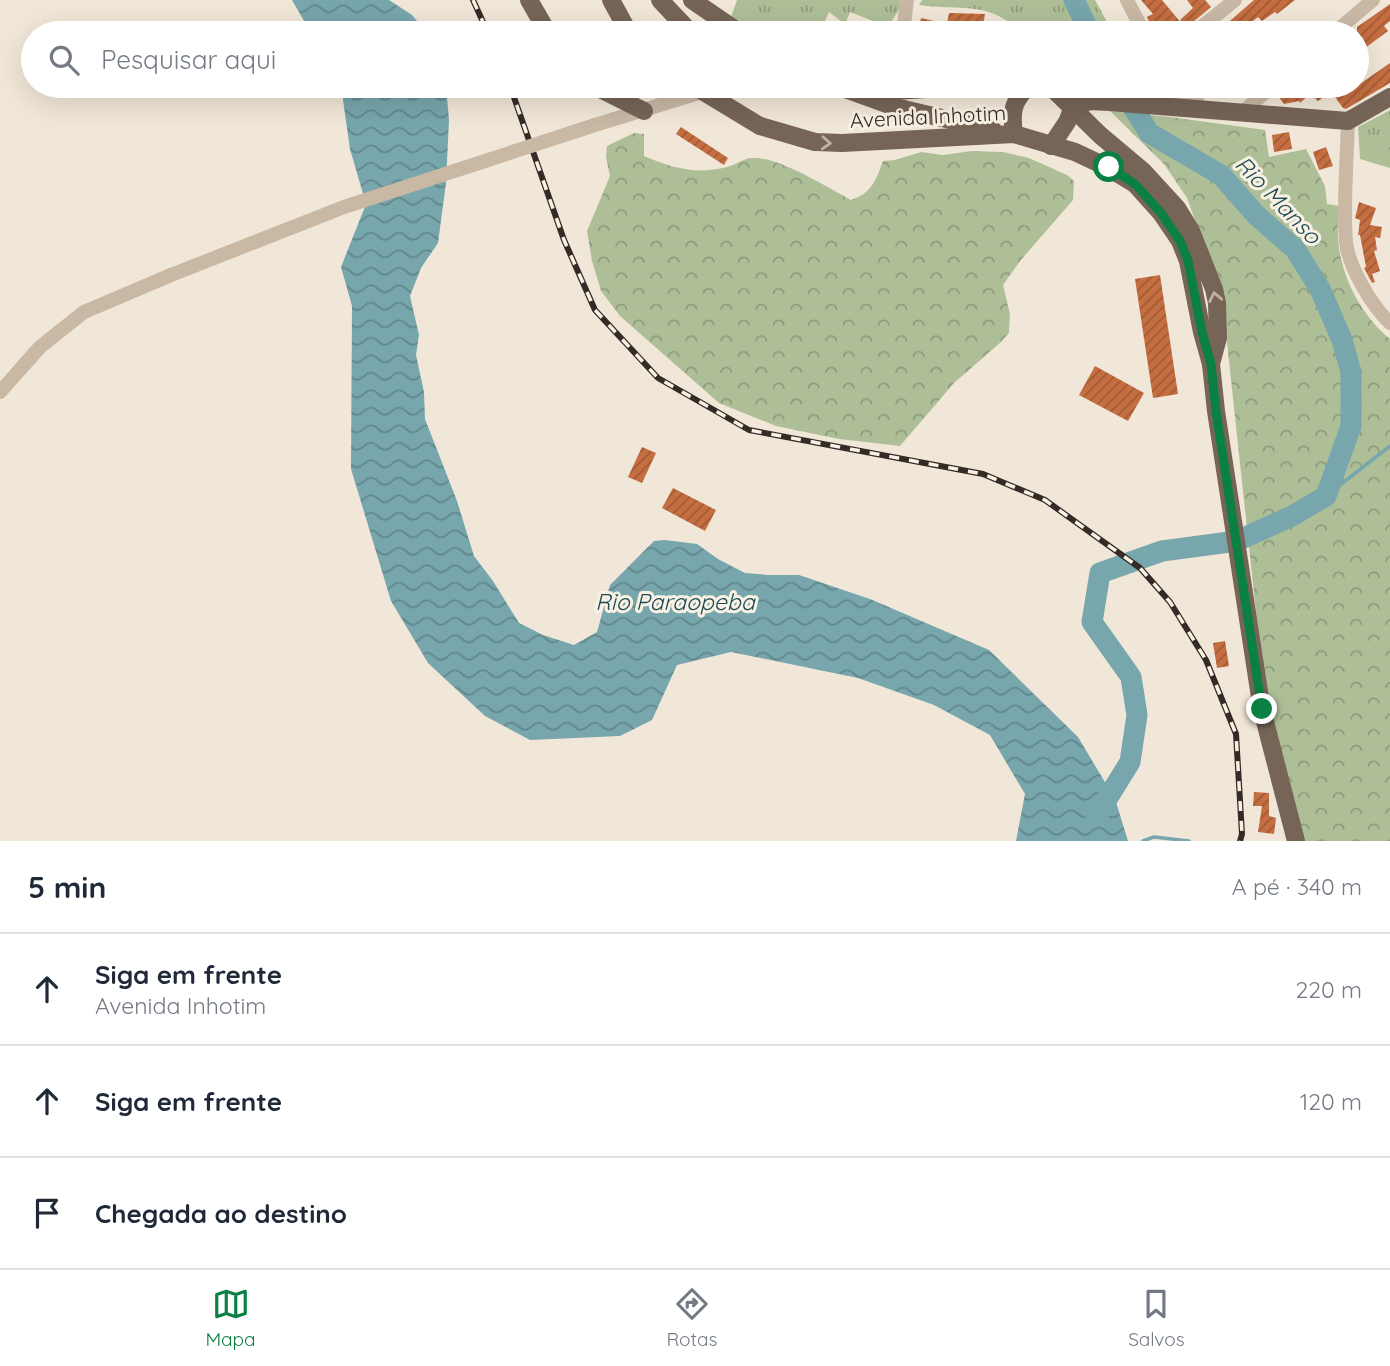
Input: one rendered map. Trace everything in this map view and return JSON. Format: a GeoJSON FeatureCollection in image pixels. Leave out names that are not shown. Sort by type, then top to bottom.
{"type":"FeatureCollection","features":[{"type":"Feature","properties":{"kind":"main road"},"geometry":{"type":"LineString","coordinates":[[529,0],[541,21]]}},
{"type":"Feature","properties":{"kind":"main road"},"geometry":{"type":"LineString","coordinates":[[611,0],[622,21]]}},
{"type":"Feature","properties":{"kind":"main road"},"geometry":{"type":"LineString","coordinates":[[660,0],[680,21]]}},
{"type":"Feature","properties":{"kind":"main road"},"geometry":{"type":"LineString","coordinates":[[691,0],[722,21]]}},
{"type":"Feature","properties":{"kind":"main road"},"geometry":{"type":"LineString","coordinates":[[701,21],[709,12]]}},
{"type":"Feature","properties":{"kind":"main road"},"geometry":{"type":"LineString","coordinates":[[1051,146],[1067,122],[1073,107],[1090,101],[1348,121],[1390,97]]}},
{"type":"Feature","properties":{"kind":"main road"},"geometry":{"type":"LineString","coordinates":[[618,98],[644,111]]}},
{"type":"Feature","properties":{"kind":"main road","name":"Avenida Inhotim"},"geometry":{"type":"LineString","coordinates":[[718,98],[760,126],[815,142],[842,144],[1014,134],[1075,152],[1109,167],[1135,184],[1161,213],[1180,241],[1188,261],[1211,364],[1262,709],[1296,841]]}},
{"type":"Feature","properties":{"kind":"main road"},"geometry":{"type":"LineString","coordinates":[[870,98],[895,107],[1014,134],[1013,105],[1016,98]]}},
{"type":"Feature","properties":{"kind":"main road","name":"Avenida Inhotim"},"geometry":{"type":"LineString","coordinates":[[1063,98],[1100,135],[1144,172],[1177,208],[1191,231],[1217,303],[1219,338],[1211,364]]}},
{"type":"Feature","properties":{"kind":"street"},"geometry":{"type":"LineString","coordinates":[[904,21],[907,0]]}},
{"type":"Feature","properties":{"kind":"street"},"geometry":{"type":"LineString","coordinates":[[1127,0],[1138,21]]}},
{"type":"Feature","properties":{"kind":"street"},"geometry":{"type":"LineString","coordinates":[[1209,21],[1235,0]]}},
{"type":"Feature","properties":{"kind":"street"},"geometry":{"type":"LineString","coordinates":[[1348,21],[1373,0]]}},
{"type":"Feature","properties":{"kind":"street"},"geometry":{"type":"LineString","coordinates":[[0,392],[40,347],[85,312],[125,293],[344,207],[644,111],[675,98]]}},
{"type":"Feature","properties":{"kind":"street"},"geometry":{"type":"LineString","coordinates":[[1177,98],[1200,101],[1208,110]]}},
{"type":"Feature","properties":{"kind":"street"},"geometry":{"type":"LineString","coordinates":[[1241,113],[1259,98]]}},
{"type":"Feature","properties":{"kind":"street"},"geometry":{"type":"LineString","coordinates":[[1348,121],[1346,244],[1354,268],[1379,313],[1390,323]]}},
{"type":"Feature","properties":{"kind":"green space"},"geometry":{"type":"Polygon","coordinates":[[[737,0],[901,0],[900,8],[892,21],[873,21],[850,12],[846,21],[841,21],[829,12],[825,21],[737,21],[731,17],[737,0]]]}},
{"type":"Feature","properties":{"kind":"green space"},"geometry":{"type":"Polygon","coordinates":[[[922,0],[1095,0],[1106,21],[1007,21],[986,11],[919,5],[922,0]]]}},
{"type":"Feature","properties":{"kind":"green space"},"geometry":{"type":"Polygon","coordinates":[[[1390,110],[1390,168],[1360,159],[1358,127],[1390,110]]]}},
{"type":"Feature","properties":{"kind":"green space"},"geometry":{"type":"Polygon","coordinates":[[[1110,111],[1265,130],[1269,157],[1306,149],[1325,186],[1327,204],[1339,206],[1338,239],[1348,281],[1370,319],[1390,339],[1390,841],[1303,841],[1273,722],[1256,612],[1222,296],[1187,198],[1164,164],[1110,111]]]}},
{"type":"Feature","properties":{"kind":"green space"},"geometry":{"type":"Polygon","coordinates":[[[634,133],[644,134],[644,156],[665,164],[705,170],[727,167],[749,158],[763,159],[803,174],[851,200],[869,190],[883,161],[921,152],[943,155],[972,151],[1003,152],[1029,158],[1067,175],[1074,181],[1073,200],[1020,261],[1003,285],[1010,314],[1009,333],[954,383],[900,446],[839,439],[776,426],[719,403],[620,316],[601,291],[587,231],[610,176],[607,146],[634,133]]]}},
{"type":"Feature","properties":{"kind":"water"},"geometry":{"type":"Polygon","coordinates":[[[292,0],[389,0],[417,21],[304,21],[292,0]]]}},
{"type":"Feature","properties":{"kind":"water","name":"Rio Paraopeba"},"geometry":{"type":"Polygon","coordinates":[[[343,98],[447,98],[449,120],[446,183],[438,243],[421,268],[410,296],[419,335],[416,355],[424,392],[425,419],[457,501],[474,556],[519,623],[543,635],[574,645],[597,632],[610,585],[654,541],[665,540],[697,544],[745,573],[799,575],[870,599],[989,650],[1078,737],[1115,799],[1128,841],[1016,841],[1025,794],[990,735],[934,705],[858,678],[731,652],[677,665],[652,720],[620,736],[530,740],[485,716],[428,663],[391,601],[351,469],[352,306],[341,267],[366,204],[350,149],[343,98]]]}},
{"type":"Feature","properties":{"kind":"building"},"geometry":{"type":"Polygon","coordinates":[[[1141,0],[1162,0],[1180,21],[1149,21],[1147,17],[1153,14],[1141,0]]]}},
{"type":"Feature","properties":{"kind":"building"},"geometry":{"type":"Polygon","coordinates":[[[1187,0],[1205,0],[1211,7],[1194,21],[1180,20],[1193,8],[1187,0]]]}},
{"type":"Feature","properties":{"kind":"building"},"geometry":{"type":"Polygon","coordinates":[[[1254,0],[1295,0],[1277,14],[1275,12],[1262,21],[1258,17],[1253,21],[1230,21],[1254,0]]]}},
{"type":"Feature","properties":{"kind":"building"},"geometry":{"type":"Polygon","coordinates":[[[1390,4],[1390,21],[1384,26],[1388,31],[1369,45],[1369,21],[1366,21],[1390,4]]]}},
{"type":"Feature","properties":{"kind":"building"},"geometry":{"type":"Polygon","coordinates":[[[949,13],[985,14],[984,21],[948,21],[949,13]]]}},
{"type":"Feature","properties":{"kind":"building"},"geometry":{"type":"Polygon","coordinates":[[[1390,63],[1390,83],[1369,95],[1369,78],[1390,63]]]}},
{"type":"Feature","properties":{"kind":"building"},"geometry":{"type":"Polygon","coordinates":[[[1279,98],[1306,98],[1300,103],[1284,104],[1279,98]]]}},
{"type":"Feature","properties":{"kind":"building"},"geometry":{"type":"Polygon","coordinates":[[[1336,98],[1365,98],[1346,109],[1336,98]]]}},
{"type":"Feature","properties":{"kind":"building"},"geometry":{"type":"Polygon","coordinates":[[[681,127],[728,158],[724,165],[676,134],[681,127]]]}},
{"type":"Feature","properties":{"kind":"building"},"geometry":{"type":"Polygon","coordinates":[[[1289,132],[1292,149],[1274,152],[1272,135],[1289,132]]]}},
{"type":"Feature","properties":{"kind":"building"},"geometry":{"type":"Polygon","coordinates":[[[1326,147],[1333,166],[1319,170],[1313,152],[1326,147]]]}},
{"type":"Feature","properties":{"kind":"building"},"geometry":{"type":"Polygon","coordinates":[[[1359,202],[1376,208],[1370,225],[1382,227],[1380,238],[1375,237],[1377,250],[1374,251],[1380,271],[1372,274],[1375,282],[1372,283],[1364,268],[1366,267],[1358,235],[1360,220],[1355,218],[1359,202]]]}},
{"type":"Feature","properties":{"kind":"building"},"geometry":{"type":"Polygon","coordinates":[[[1160,275],[1178,394],[1153,398],[1135,279],[1160,275]]]}},
{"type":"Feature","properties":{"kind":"building"},"geometry":{"type":"Polygon","coordinates":[[[1095,366],[1144,393],[1128,421],[1079,395],[1095,366]]]}},
{"type":"Feature","properties":{"kind":"building"},"geometry":{"type":"Polygon","coordinates":[[[642,447],[656,453],[642,483],[628,477],[642,447]]]}},
{"type":"Feature","properties":{"kind":"building"},"geometry":{"type":"Polygon","coordinates":[[[673,488],[716,510],[705,531],[662,508],[673,488]]]}},
{"type":"Feature","properties":{"kind":"building"},"geometry":{"type":"Polygon","coordinates":[[[1225,641],[1229,666],[1217,668],[1213,643],[1225,641]]]}},
{"type":"Feature","properties":{"kind":"building"},"geometry":{"type":"Polygon","coordinates":[[[1254,792],[1269,793],[1269,816],[1276,818],[1274,834],[1258,832],[1262,806],[1253,806],[1254,792]]]}},
{"type":"Feature","properties":{"kind":"waterway","name":"Rio Manso"},"geometry":{"type":"LineString","coordinates":[[1074,0],[1084,21]]}},
{"type":"Feature","properties":{"kind":"waterway","name":"Rio Manso"},"geometry":{"type":"LineString","coordinates":[[1095,813],[1099,812],[1130,762],[1137,715],[1131,677],[1092,622],[1100,573],[1162,551],[1237,541],[1292,516],[1326,496],[1351,426],[1351,372],[1342,340],[1320,289],[1295,249],[1256,215],[1221,175],[1149,133],[1127,98]]}},
{"type":"Feature","properties":{"kind":"waterway"},"geometry":{"type":"LineString","coordinates":[[1326,496],[1390,446]]}},
{"type":"Feature","properties":{"kind":"waterway"},"geometry":{"type":"LineString","coordinates":[[1143,841],[1154,837],[1189,841]]}},
{"type":"Feature","properties":{"kind":"railway"},"geometry":{"type":"LineString","coordinates":[[473,0],[483,21]]}},
{"type":"Feature","properties":{"kind":"railway"},"geometry":{"type":"LineString","coordinates":[[514,98],[564,240],[595,310],[658,378],[749,430],[983,474],[1045,500],[1140,568],[1170,602],[1206,660],[1236,734],[1242,834],[1240,841]]}},
{"type":"Feature","properties":{"kind":"route"},"geometry":{"type":"LineString","coordinates":[[1109,167],[1135,184],[1161,213],[1180,241],[1188,261],[1211,364],[1262,709]]}}]}
